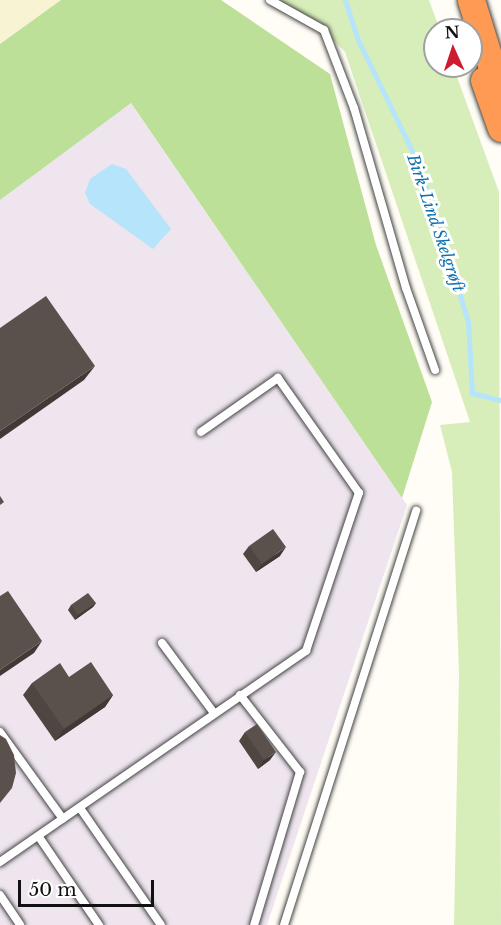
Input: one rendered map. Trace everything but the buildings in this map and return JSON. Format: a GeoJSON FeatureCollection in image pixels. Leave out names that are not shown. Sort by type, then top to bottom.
{"type":"FeatureCollection","features":[{"type":"Feature","properties":{"kind":"highway"},"geometry":{"type":"LineString","coordinates":[[455,0],[462,18]]}},
{"type":"Feature","properties":{"kind":"highway"},"geometry":{"type":"LineString","coordinates":[[471,0],[501,97]]}},
{"type":"Feature","properties":{"kind":"highway"},"geometry":{"type":"LineString","coordinates":[[483,76],[501,128]]}},
{"type":"Feature","properties":{"kind":"lane"},"geometry":{"type":"LineString","coordinates":[[270,0],[324,30],[354,108],[406,288],[435,370]]}},
{"type":"Feature","properties":{"kind":"lane"},"geometry":{"type":"LineString","coordinates":[[0,862],[39,837],[240,694],[306,651],[359,493],[278,378],[201,432]]}},
{"type":"Feature","properties":{"kind":"lane"},"geometry":{"type":"LineString","coordinates":[[284,925],[416,512]]}},
{"type":"Feature","properties":{"kind":"lane"},"geometry":{"type":"LineString","coordinates":[[162,642],[214,713]]}},
{"type":"Feature","properties":{"kind":"lane"},"geometry":{"type":"LineString","coordinates":[[240,694],[300,772],[254,925]]}},
{"type":"Feature","properties":{"kind":"lane"},"geometry":{"type":"LineString","coordinates":[[0,732],[63,819]]}},
{"type":"Feature","properties":{"kind":"lane"},"geometry":{"type":"LineString","coordinates":[[80,808],[161,925]]}},
{"type":"Feature","properties":{"kind":"lane"},"geometry":{"type":"LineString","coordinates":[[39,837],[99,925]]}},
{"type":"Feature","properties":{"kind":"lane"},"geometry":{"type":"LineString","coordinates":[[0,895],[20,925]]}},
{"type":"Feature","properties":{"kind":"shaded area"},"geometry":{"type":"Polygon","coordinates":[[[0,0],[61,0],[0,44],[0,0]]]}},
{"type":"Feature","properties":{"kind":"shaded area"},"geometry":{"type":"Polygon","coordinates":[[[130,102],[407,505],[267,925],[0,925],[0,200],[130,102]]]}},
{"type":"Feature","properties":{"kind":"green space"},"geometry":{"type":"Polygon","coordinates":[[[61,0],[221,0],[330,74],[376,245],[432,402],[402,498],[131,103],[0,200],[0,44],[61,0]]]}},
{"type":"Feature","properties":{"kind":"green space"},"geometry":{"type":"Polygon","coordinates":[[[279,0],[429,0],[436,18],[423,18],[423,78],[457,78],[499,192],[501,925],[454,925],[459,674],[452,472],[440,425],[470,422],[345,52],[324,30],[279,0]]]}},
{"type":"Feature","properties":{"kind":"water"},"geometry":{"type":"Polygon","coordinates":[[[112,164],[126,169],[171,229],[153,249],[90,204],[85,193],[90,179],[112,164]]]}},
{"type":"Feature","properties":{"kind":"waterway","name":"Birk-Lind Skelgrøft"},"geometry":{"type":"LineString","coordinates":[[345,0],[358,40],[419,165],[468,321],[472,393],[501,400]]}}]}
